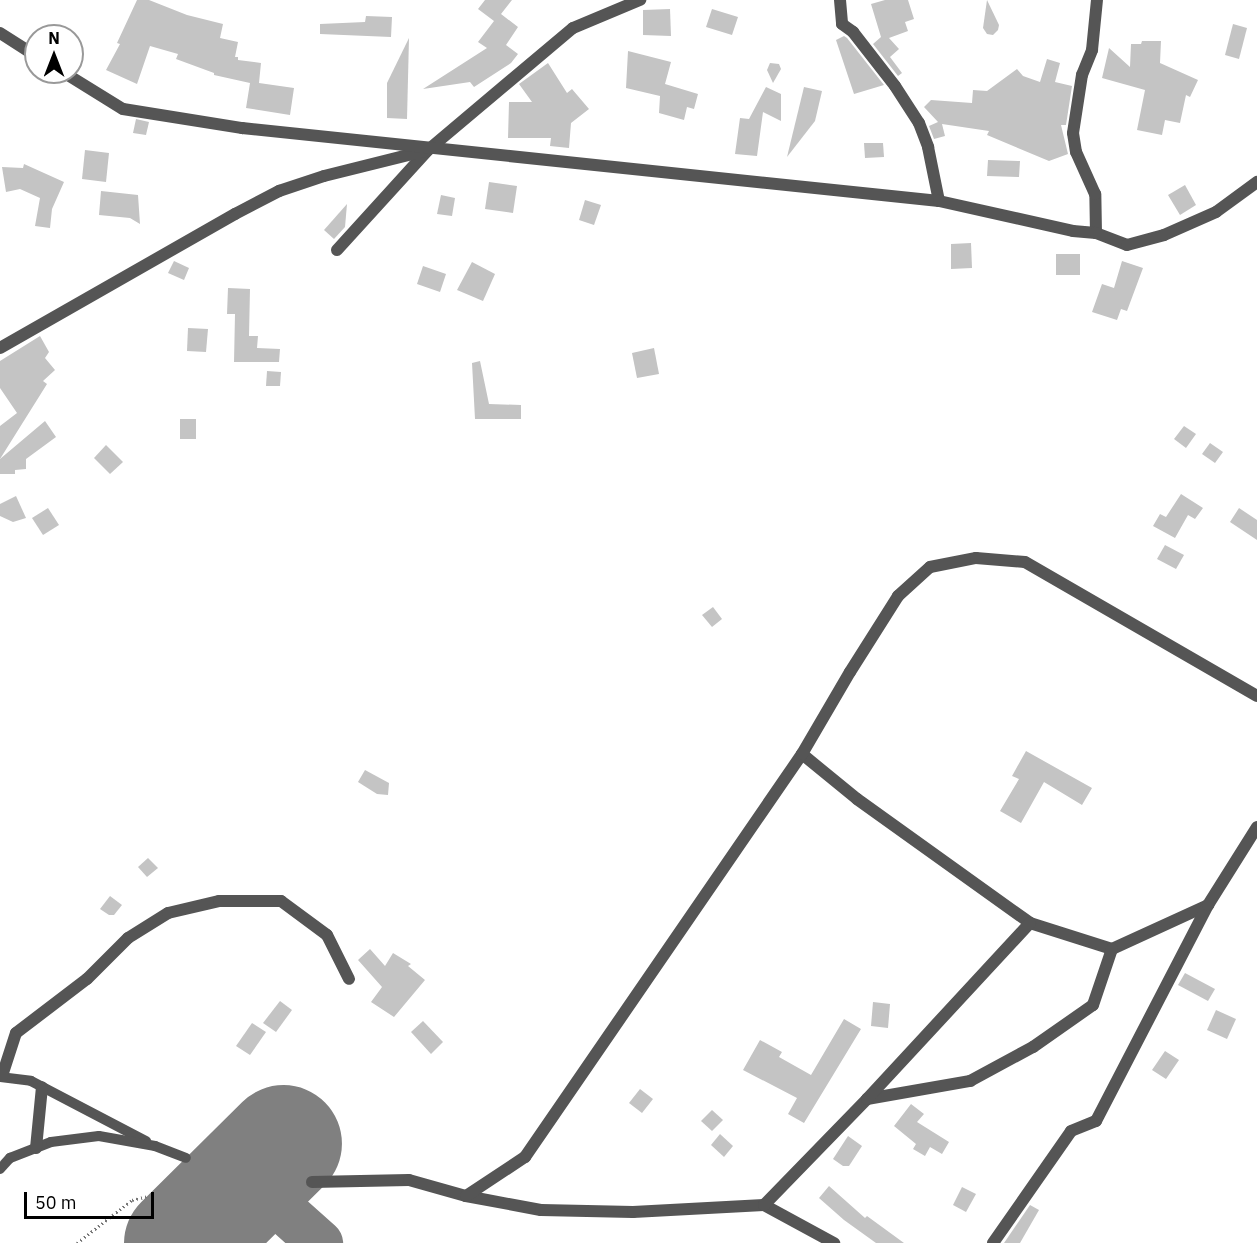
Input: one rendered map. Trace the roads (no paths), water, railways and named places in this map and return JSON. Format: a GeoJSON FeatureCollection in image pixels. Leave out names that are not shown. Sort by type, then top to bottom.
{"type":"FeatureCollection","features":[{"type":"Feature","properties":{"kind":"street"},"geometry":{"type":"LineString","coordinates":[[338,250],[428,150],[573,28],[640,0]]}},
{"type":"Feature","properties":{"kind":"street"},"geometry":{"type":"LineString","coordinates":[[840,0],[842,24],[853,32],[895,86],[919,123],[928,147],[939,201]]}},
{"type":"Feature","properties":{"kind":"street"},"geometry":{"type":"LineString","coordinates":[[1096,233],[1095,194],[1076,152],[1073,133],[1082,75],[1092,50],[1097,0]]}},
{"type":"Feature","properties":{"kind":"street"},"geometry":{"type":"LineString","coordinates":[[0,33],[24,48]]}},
{"type":"Feature","properties":{"kind":"street"},"geometry":{"type":"LineString","coordinates":[[82,84],[123,109],[242,129],[939,201],[1073,231],[1096,233],[1127,245],[1164,235],[1216,212],[1257,182]]}},
{"type":"Feature","properties":{"kind":"street"},"geometry":{"type":"LineString","coordinates":[[0,348],[235,213],[279,191],[324,176],[428,150]]}},
{"type":"Feature","properties":{"kind":"street"},"geometry":{"type":"LineString","coordinates":[[466,1196],[525,1157],[802,754],[898,596],[930,567],[976,558],[1025,562],[1257,696]]}},
{"type":"Feature","properties":{"kind":"street"},"geometry":{"type":"LineString","coordinates":[[802,754],[857,798],[1030,923],[1112,950],[1208,905]]}},
{"type":"Feature","properties":{"kind":"street"},"geometry":{"type":"LineString","coordinates":[[993,1243],[1071,1131],[1096,1121],[1208,905],[1257,827]]}},
{"type":"Feature","properties":{"kind":"street"},"geometry":{"type":"LineString","coordinates":[[1,1077],[16,1033],[87,979],[128,938],[168,913],[219,902],[281,901],[327,935],[348,979]]}},
{"type":"Feature","properties":{"kind":"street"},"geometry":{"type":"LineString","coordinates":[[764,1205],[867,1099],[1030,923]]}},
{"type":"Feature","properties":{"kind":"street"},"geometry":{"type":"LineString","coordinates":[[867,1099],[970,1081],[1032,1047],[1093,1005],[1112,950]]}},
{"type":"Feature","properties":{"kind":"street"},"geometry":{"type":"LineString","coordinates":[[36,1148],[42,1087]]}},
{"type":"Feature","properties":{"kind":"street"},"geometry":{"type":"LineString","coordinates":[[312,1182],[409,1180],[466,1196],[541,1210],[633,1212],[764,1205],[834,1243]]}},
{"type":"Feature","properties":{"kind":"lane"},"geometry":{"type":"LineString","coordinates":[[1,1077],[31,1081],[155,1146],[186,1158]]}},
{"type":"Feature","properties":{"kind":"lane"},"geometry":{"type":"LineString","coordinates":[[0,1169],[10,1158],[51,1142],[99,1136],[155,1146]]}}]}
